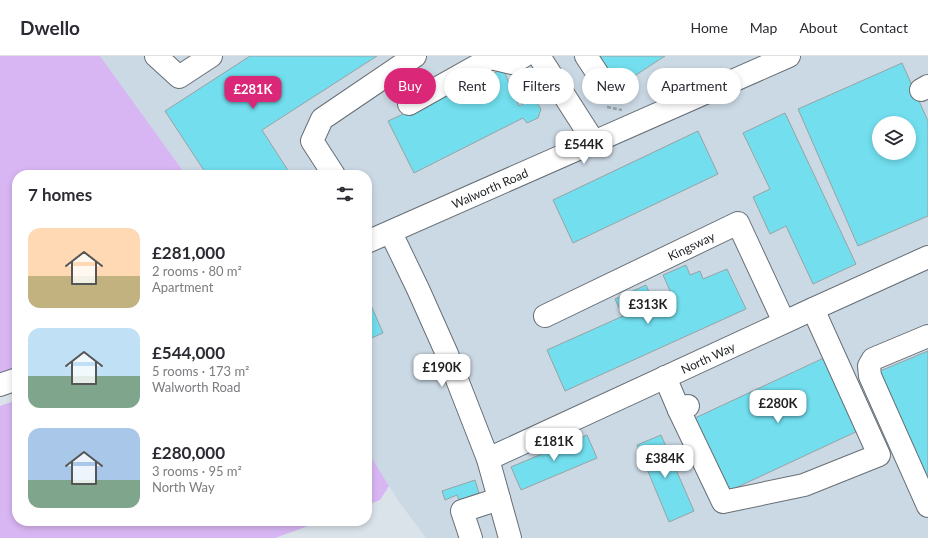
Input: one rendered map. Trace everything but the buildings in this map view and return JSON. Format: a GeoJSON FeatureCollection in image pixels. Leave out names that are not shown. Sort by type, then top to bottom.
{"type":"FeatureCollection","features":[{"type":"Feature","properties":{"kind":"street"},"geometry":{"type":"LineString","coordinates":[[156,56],[178,77],[211,56]]}},
{"type":"Feature","properties":{"kind":"street"},"geometry":{"type":"LineString","coordinates":[[331,170],[312,141],[322,118],[415,56]]}},
{"type":"Feature","properties":{"kind":"street"},"geometry":{"type":"LineString","coordinates":[[436,89],[491,58],[512,63],[524,56]]}},
{"type":"Feature","properties":{"kind":"street"},"geometry":{"type":"LineString","coordinates":[[539,56],[594,142]]}},
{"type":"Feature","properties":{"kind":"street"},"geometry":{"type":"LineString","coordinates":[[586,56],[592,68]]}},
{"type":"Feature","properties":{"kind":"street","name":"Walworth Road"},"geometry":{"type":"LineString","coordinates":[[372,240],[594,142],[751,63],[788,56]]}},
{"type":"Feature","properties":{"kind":"street","name":"Kingsway"},"geometry":{"type":"LineString","coordinates":[[545,316],[738,223],[784,322]]}},
{"type":"Feature","properties":{"kind":"street"},"geometry":{"type":"LineString","coordinates":[[391,232],[443,347],[488,459],[510,538]]}},
{"type":"Feature","properties":{"kind":"street","name":"North Way"},"geometry":{"type":"LineString","coordinates":[[488,459],[928,257]]}},
{"type":"Feature","properties":{"kind":"street"},"geometry":{"type":"LineString","coordinates":[[665,378],[684,408],[723,502],[804,485],[879,456],[813,309]]}},
{"type":"Feature","properties":{"kind":"street"},"geometry":{"type":"LineString","coordinates":[[928,336],[873,359],[869,366],[870,376],[928,506]]}},
{"type":"Feature","properties":{"kind":"street"},"geometry":{"type":"LineString","coordinates":[[0,385],[12,381]]}},
{"type":"Feature","properties":{"kind":"street"},"geometry":{"type":"LineString","coordinates":[[471,538],[462,511],[499,499]]}},
{"type":"Feature","properties":{"kind":"path"},"geometry":{"type":"LineString","coordinates":[[616,104],[628,111]]}},
{"type":"Feature","properties":{"kind":"shaded area"},"geometry":{"type":"Polygon","coordinates":[[[0,56],[100,56],[182,170],[12,170],[12,370],[0,374],[0,56]]]}},
{"type":"Feature","properties":{"kind":"shaded area"},"geometry":{"type":"Polygon","coordinates":[[[100,56],[928,56],[928,538],[426,538],[399,502],[372,458],[372,170],[182,170],[100,56]]]}},
{"type":"Feature","properties":{"kind":"shaded area"},"geometry":{"type":"Polygon","coordinates":[[[12,402],[12,526],[308,526],[275,538],[0,538],[0,406],[12,402]]]}},
{"type":"Feature","properties":{"kind":"shaded area"},"geometry":{"type":"Polygon","coordinates":[[[372,458],[389,486],[380,500],[372,503],[372,458]]]}}]}
